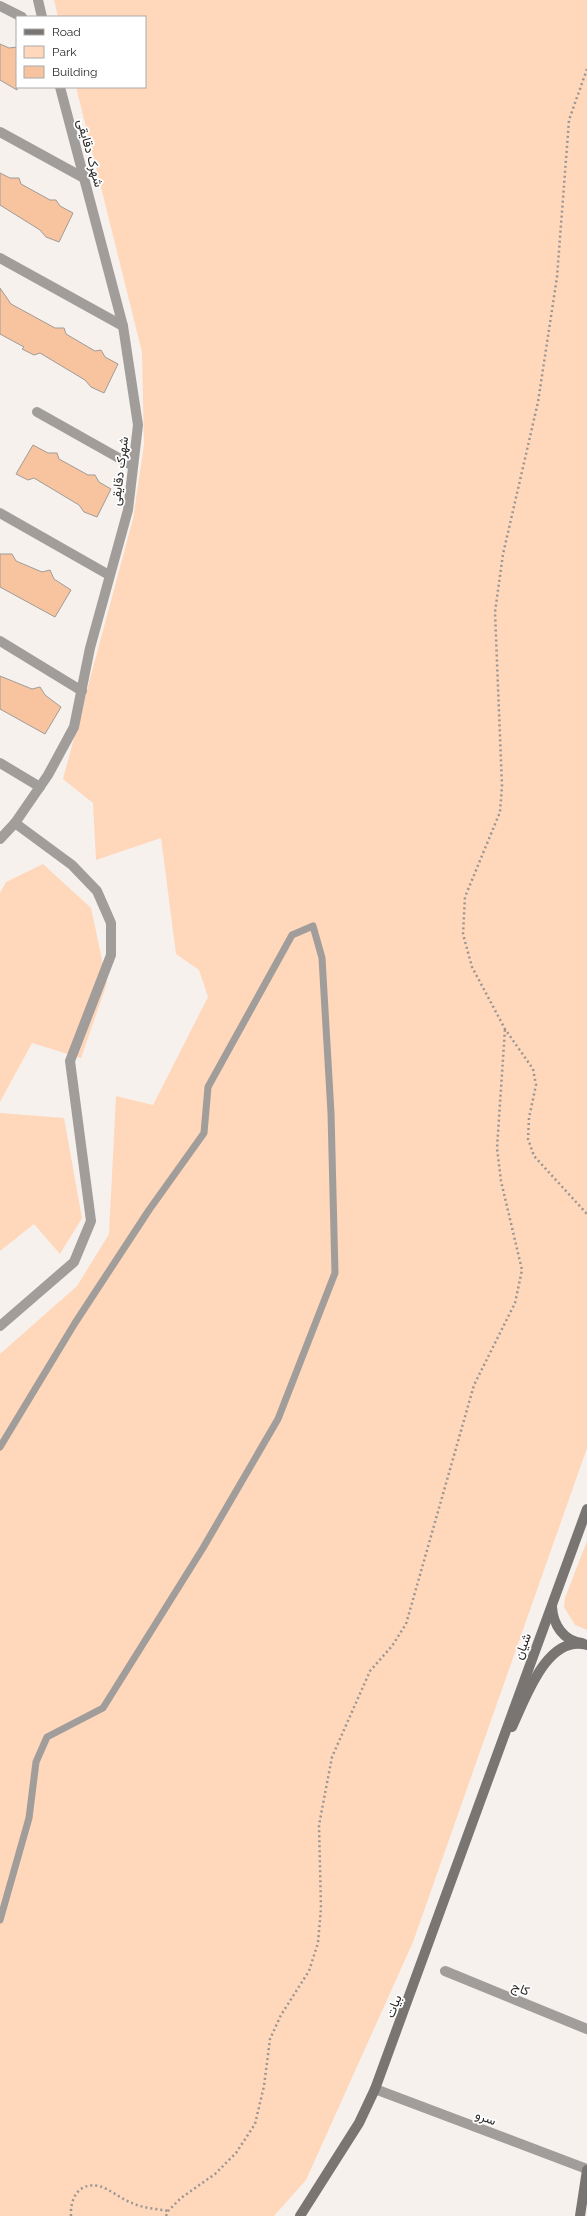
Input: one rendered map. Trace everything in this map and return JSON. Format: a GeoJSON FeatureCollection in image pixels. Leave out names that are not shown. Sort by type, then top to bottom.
{"type":"FeatureCollection","features":[{"type":"Feature","properties":{"kind":"main road","name":"شیان"},"geometry":{"type":"LineString","coordinates":[[482,1792],[587,1509]]}},
{"type":"Feature","properties":{"kind":"main road"},"geometry":{"type":"LineString","coordinates":[[552,1605],[553,1619],[557,1626],[567,1637],[585,1644]]}},
{"type":"Feature","properties":{"kind":"main road"},"geometry":{"type":"LineString","coordinates":[[482,1792],[541,1668],[550,1657],[560,1650],[585,1644]]}},
{"type":"Feature","properties":{"kind":"main road","name":"بیات"},"geometry":{"type":"LineString","coordinates":[[300,2216],[359,2123],[375,2089],[422,1964],[482,1792]]}},
{"type":"Feature","properties":{"kind":"main road"},"geometry":{"type":"LineString","coordinates":[[580,2216],[587,2170]]}},
{"type":"Feature","properties":{"kind":"street"},"geometry":{"type":"LineString","coordinates":[[38,0],[42,16]]}},
{"type":"Feature","properties":{"kind":"street"},"geometry":{"type":"LineString","coordinates":[[0,6],[20,16]]}},
{"type":"Feature","properties":{"kind":"street","name":"شهرک دقایقی"},"geometry":{"type":"LineString","coordinates":[[0,839],[15,823],[40,787],[74,727],[90,648],[128,510],[138,426],[123,326],[60,88]]}},
{"type":"Feature","properties":{"kind":"street"},"geometry":{"type":"LineString","coordinates":[[0,132],[84,178]]}},
{"type":"Feature","properties":{"kind":"street"},"geometry":{"type":"LineString","coordinates":[[0,258],[123,326]]}},
{"type":"Feature","properties":{"kind":"street"},"geometry":{"type":"LineString","coordinates":[[37,412],[133,466]]}},
{"type":"Feature","properties":{"kind":"street"},"geometry":{"type":"LineString","coordinates":[[0,513],[110,575]]}},
{"type":"Feature","properties":{"kind":"street"},"geometry":{"type":"LineString","coordinates":[[0,641],[82,691]]}},
{"type":"Feature","properties":{"kind":"street"},"geometry":{"type":"LineString","coordinates":[[0,763],[40,787]]}},
{"type":"Feature","properties":{"kind":"street"},"geometry":{"type":"LineString","coordinates":[[0,1326],[74,1262],[91,1221],[70,1061],[111,954],[112,923],[96,891],[72,865],[15,823]]}},
{"type":"Feature","properties":{"kind":"street","name":"کاج"},"geometry":{"type":"LineString","coordinates":[[445,1971],[587,2029]]}},
{"type":"Feature","properties":{"kind":"street","name":"سرو"},"geometry":{"type":"LineString","coordinates":[[375,2089],[587,2170]]}},
{"type":"Feature","properties":{"kind":"lane"},"geometry":{"type":"LineString","coordinates":[[0,1447],[74,1323],[149,1210],[204,1133],[208,1087],[292,935],[313,926],[322,958],[323,973],[331,1113],[335,1273],[278,1419],[203,1548],[103,1708],[47,1737],[36,1762],[29,1818],[0,1920]]}},
{"type":"Feature","properties":{"kind":"path"},"geometry":{"type":"LineString","coordinates":[[587,69],[569,120],[557,277],[538,402],[503,554],[495,612],[502,786],[500,812],[465,897],[463,934],[472,968],[505,1029],[533,1069],[536,1086],[528,1118],[528,1139],[534,1156],[587,1214]]}},
{"type":"Feature","properties":{"kind":"path"},"geometry":{"type":"LineString","coordinates":[[166,2216],[168,2211],[181,2198],[215,2174],[236,2153],[255,2124],[264,2086],[270,2039],[281,2015],[309,1971],[318,1943],[321,1908],[319,1825],[332,1757],[370,1671],[392,1646],[406,1624],[474,1385],[515,1303],[522,1270],[501,1182],[498,1148],[505,1029]]}},
{"type":"Feature","properties":{"kind":"path"},"geometry":{"type":"LineString","coordinates":[[71,2216],[70,2205],[74,2194],[86,2186],[99,2186],[133,2204],[168,2211]]}},
{"type":"Feature","properties":{"kind":"green space"},"geometry":{"type":"Polygon","coordinates":[[[54,0],[587,0],[587,1448],[413,1942],[306,2180],[274,2216],[0,2216],[0,1354],[77,1286],[109,1234],[116,1096],[153,1105],[208,997],[199,970],[176,954],[161,838],[96,860],[93,803],[63,779],[133,519],[144,445],[142,352],[76,88],[146,88],[146,16],[58,16],[54,0]]]}},
{"type":"Feature","properties":{"kind":"green space"},"geometry":{"type":"Polygon","coordinates":[[[43,864],[91,908],[107,983],[81,1058],[32,1043],[0,1102],[0,893],[6,882],[43,864]]]}},
{"type":"Feature","properties":{"kind":"green space"},"geometry":{"type":"Polygon","coordinates":[[[0,1113],[64,1118],[82,1218],[60,1254],[34,1224],[0,1251],[0,1113]]]}},
{"type":"Feature","properties":{"kind":"green space"},"geometry":{"type":"Polygon","coordinates":[[[587,1541],[587,1630],[575,1625],[564,1607],[565,1598],[587,1541]]]}},
{"type":"Feature","properties":{"kind":"building"},"geometry":{"type":"Polygon","coordinates":[[[0,44],[9,48],[16,47],[17,90],[0,80],[0,44]]]}},
{"type":"Feature","properties":{"kind":"building"},"geometry":{"type":"Polygon","coordinates":[[[0,173],[10,178],[19,178],[21,184],[50,200],[56,200],[60,206],[73,213],[59,242],[46,237],[40,230],[0,205],[0,173]]]}},
{"type":"Feature","properties":{"kind":"building"},"geometry":{"type":"Polygon","coordinates":[[[0,288],[11,304],[55,328],[64,328],[66,334],[95,351],[101,350],[105,357],[118,364],[104,393],[91,387],[85,380],[40,353],[34,355],[22,349],[24,347],[0,334],[0,288]]]}},
{"type":"Feature","properties":{"kind":"building"},"geometry":{"type":"Polygon","coordinates":[[[33,445],[48,453],[57,453],[59,459],[88,475],[95,475],[99,482],[111,489],[97,517],[84,512],[79,505],[34,478],[28,480],[16,474],[33,445]]]}},
{"type":"Feature","properties":{"kind":"building"},"geometry":{"type":"Polygon","coordinates":[[[0,554],[12,554],[16,561],[42,572],[50,570],[54,579],[71,590],[55,617],[0,587],[0,554]]]}},
{"type":"Feature","properties":{"kind":"building"},"geometry":{"type":"Polygon","coordinates":[[[0,676],[32,689],[40,687],[45,695],[61,707],[45,734],[0,709],[0,676]]]}}]}
